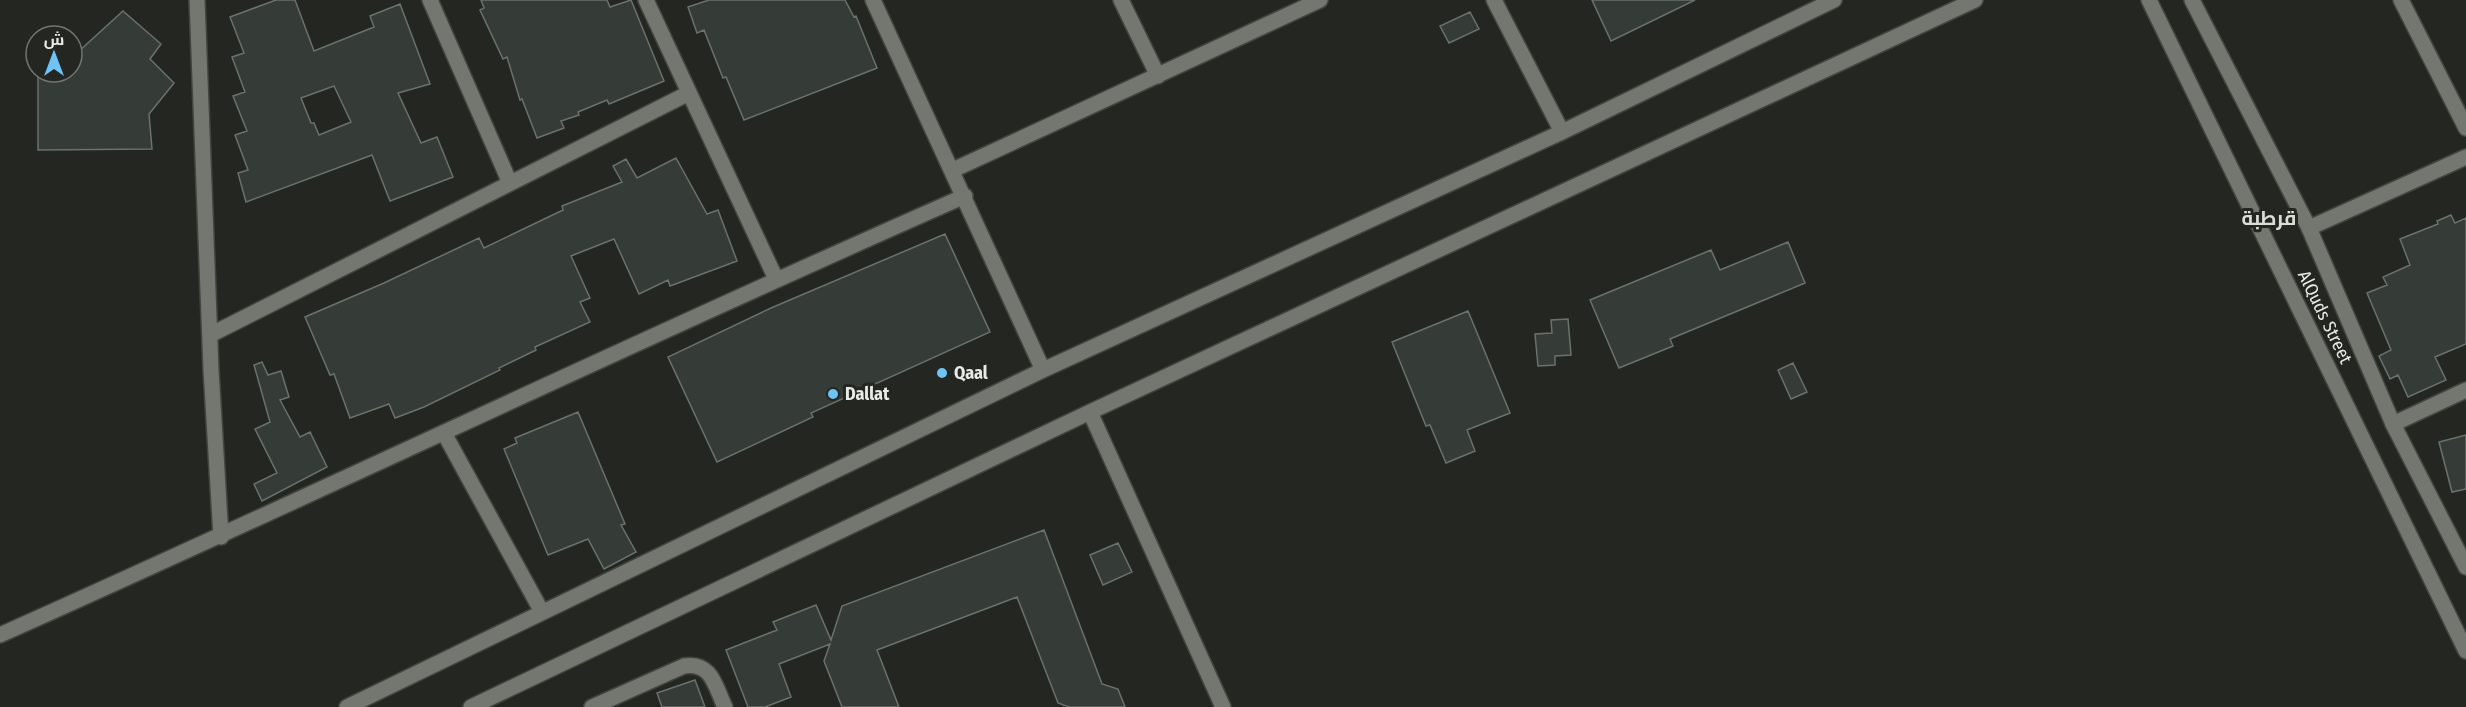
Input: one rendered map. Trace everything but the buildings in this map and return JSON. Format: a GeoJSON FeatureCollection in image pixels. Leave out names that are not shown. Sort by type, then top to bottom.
{"type":"FeatureCollection","features":[{"type":"Feature","properties":{"kind":"street"},"geometry":{"type":"LineString","coordinates":[[196,0],[221,537]]}},
{"type":"Feature","properties":{"kind":"street"},"geometry":{"type":"LineString","coordinates":[[430,0],[510,183]]}},
{"type":"Feature","properties":{"kind":"street"},"geometry":{"type":"LineString","coordinates":[[646,0],[776,279]]}},
{"type":"Feature","properties":{"kind":"street"},"geometry":{"type":"LineString","coordinates":[[873,0],[1043,370]]}},
{"type":"Feature","properties":{"kind":"street"},"geometry":{"type":"LineString","coordinates":[[1121,0],[1158,76]]}},
{"type":"Feature","properties":{"kind":"street"},"geometry":{"type":"LineString","coordinates":[[953,170],[1320,0]]}},
{"type":"Feature","properties":{"kind":"street"},"geometry":{"type":"LineString","coordinates":[[1494,0],[1562,132]]}},
{"type":"Feature","properties":{"kind":"street"},"geometry":{"type":"LineString","coordinates":[[471,707],[1090,412],[1975,0]]}},
{"type":"Feature","properties":{"kind":"street","name":"AlQuds Street"},"geometry":{"type":"LineString","coordinates":[[2149,0],[2466,651]]}},
{"type":"Feature","properties":{"kind":"street","name":"AlQuds Street"},"geometry":{"type":"LineString","coordinates":[[2192,0],[2309,228],[2393,424],[2466,567]]}},
{"type":"Feature","properties":{"kind":"street"},"geometry":{"type":"LineString","coordinates":[[2401,0],[2466,128]]}},
{"type":"Feature","properties":{"kind":"street"},"geometry":{"type":"LineString","coordinates":[[347,707],[1043,370],[1562,132],[1825,2]]}},
{"type":"Feature","properties":{"kind":"street"},"geometry":{"type":"LineString","coordinates":[[210,334],[689,93]]}},
{"type":"Feature","properties":{"kind":"street"},"geometry":{"type":"LineString","coordinates":[[2309,228],[2466,157]]}},
{"type":"Feature","properties":{"kind":"street"},"geometry":{"type":"LineString","coordinates":[[0,635],[221,537],[776,279],[965,196]]}},
{"type":"Feature","properties":{"kind":"street"},"geometry":{"type":"LineString","coordinates":[[2393,424],[2466,390]]}},
{"type":"Feature","properties":{"kind":"street"},"geometry":{"type":"LineString","coordinates":[[1090,412],[1223,707]]}},
{"type":"Feature","properties":{"kind":"street"},"geometry":{"type":"LineString","coordinates":[[444,433],[542,612]]}},
{"type":"Feature","properties":{"kind":"street"},"geometry":{"type":"LineString","coordinates":[[592,707],[684,666],[696,664],[707,669],[725,707]]}},
{"type":"Feature","properties":{"kind":"place","name":"Qaal"},"geometry":{"type":"Point","coordinates":[942,373]}},
{"type":"Feature","properties":{"kind":"place","name":"Dallat"},"geometry":{"type":"Point","coordinates":[833,394]}},
{"type":"Feature","properties":{"kind":"district","name":"قرطبة"},"geometry":{"type":"Point","coordinates":[2269,218]}}]}
